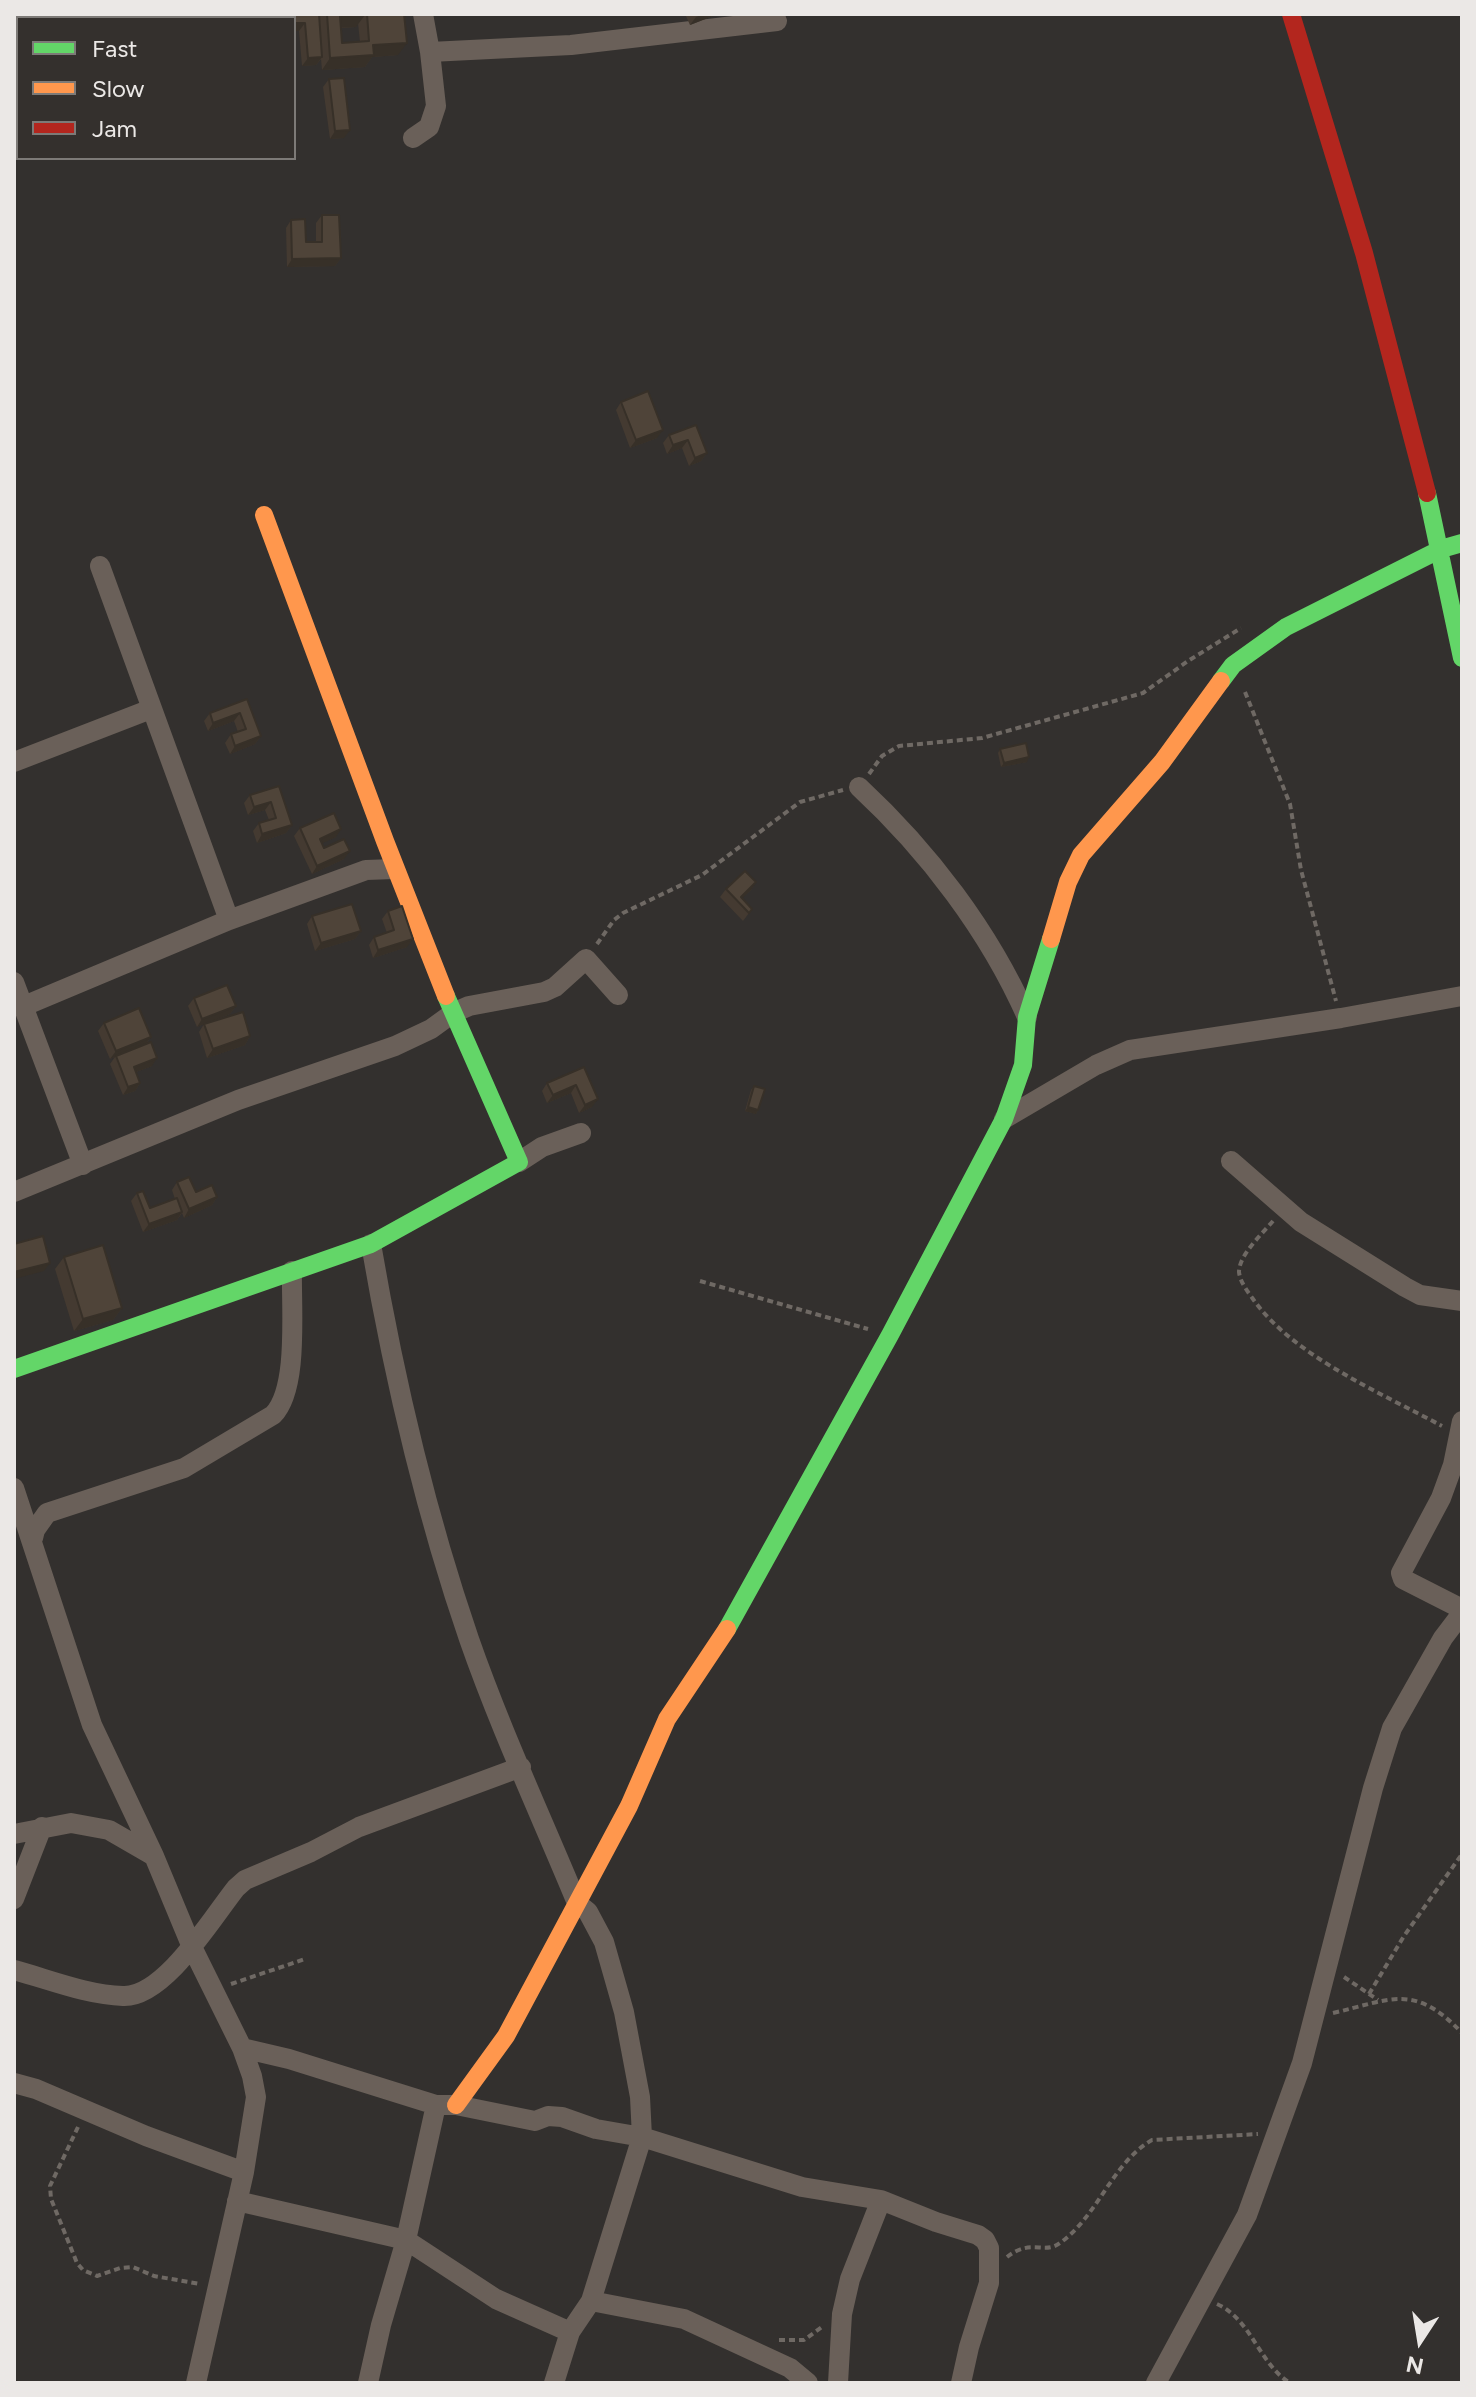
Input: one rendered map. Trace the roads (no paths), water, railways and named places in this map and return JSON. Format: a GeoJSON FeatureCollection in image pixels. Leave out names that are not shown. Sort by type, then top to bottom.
{"type":"FeatureCollection","features":[{"type":"Feature","properties":{"kind":"street"},"geometry":{"type":"LineString","coordinates":[[14,28],[15,14]]}},
{"type":"Feature","properties":{"kind":"street"},"geometry":{"type":"LineString","coordinates":[[413,138],[429,127],[436,106],[423,14]]}},
{"type":"Feature","properties":{"kind":"street"},"geometry":{"type":"LineString","coordinates":[[1291,14],[1372,282],[1441,549],[1462,658]]}},
{"type":"Feature","properties":{"kind":"street"},"geometry":{"type":"LineString","coordinates":[[430,52],[571,45],[777,21]]}},
{"type":"Feature","properties":{"kind":"street"},"geometry":{"type":"LineString","coordinates":[[264,515],[394,869],[519,1162]]}},
{"type":"Feature","properties":{"kind":"street"},"geometry":{"type":"LineString","coordinates":[[368,2383],[381,2325],[446,2105],[506,2036],[629,1806],[667,1719],[741,1607],[1004,1119],[1023,1065],[1027,1017],[1068,882],[1081,855],[1162,762],[1233,665],[1286,627],[1441,549],[1462,543]]}},
{"type":"Feature","properties":{"kind":"street"},"geometry":{"type":"LineString","coordinates":[[100,566],[229,920]]}},
{"type":"Feature","properties":{"kind":"street"},"geometry":{"type":"LineString","coordinates":[[14,762],[151,709]]}},
{"type":"Feature","properties":{"kind":"street"},"geometry":{"type":"LineString","coordinates":[[859,787],[893,819],[974,921],[1008,975],[1027,1017]]}},
{"type":"Feature","properties":{"kind":"street"},"geometry":{"type":"LineString","coordinates":[[24,1006],[229,920],[366,870],[394,869]]}},
{"type":"Feature","properties":{"kind":"street"},"geometry":{"type":"LineString","coordinates":[[14,1192],[238,1100],[395,1046],[469,1006],[544,992],[555,987],[586,959],[618,995]]}},
{"type":"Feature","properties":{"kind":"street"},"geometry":{"type":"LineString","coordinates":[[14,982],[83,1165]]}},
{"type":"Feature","properties":{"kind":"street"},"geometry":{"type":"LineString","coordinates":[[1004,1119],[1096,1065],[1130,1050],[1462,996]]}},
{"type":"Feature","properties":{"kind":"street"},"geometry":{"type":"LineString","coordinates":[[14,1369],[371,1244],[542,1147],[581,1133]]}},
{"type":"Feature","properties":{"kind":"street"},"geometry":{"type":"LineString","coordinates":[[1231,1161],[1301,1222],[1420,1295],[1462,1301]]}},
{"type":"Feature","properties":{"kind":"street"},"geometry":{"type":"LineString","coordinates":[[371,1244],[388,1345],[427,1499],[469,1639],[577,1903],[588,1912],[604,1942],[640,2097],[642,2137],[591,2301],[570,2332],[554,2383]]}},
{"type":"Feature","properties":{"kind":"street"},"geometry":{"type":"LineString","coordinates":[[33,1538],[47,1513],[184,1468],[280,1408],[290,1381],[292,1271]]}},
{"type":"Feature","properties":{"kind":"street"},"geometry":{"type":"LineString","coordinates":[[1156,2383],[1247,2215],[1302,2063],[1373,1788],[1392,1728],[1443,1638],[1462,1611],[1401,1576],[1441,1498],[1453,1465],[1460,1428]]}},
{"type":"Feature","properties":{"kind":"street"},"geometry":{"type":"LineString","coordinates":[[14,1488],[33,1538],[92,1725],[154,1856],[191,1945],[242,2048],[256,2097],[244,2172],[196,2383]]}},
{"type":"Feature","properties":{"kind":"street"},"geometry":{"type":"LineString","coordinates":[[14,1970],[124,1997],[139,1994],[170,1972],[245,1880],[311,1852],[359,1827],[521,1767]]}},
{"type":"Feature","properties":{"kind":"street"},"geometry":{"type":"LineString","coordinates":[[14,1834],[71,1823],[109,1830],[154,1856]]}},
{"type":"Feature","properties":{"kind":"street"},"geometry":{"type":"LineString","coordinates":[[14,1899],[42,1827]]}},
{"type":"Feature","properties":{"kind":"street"},"geometry":{"type":"LineString","coordinates":[[242,2048],[446,2105],[535,2121],[548,2116],[562,2117],[596,2129],[642,2137],[802,2187],[881,2200],[985,2240],[991,2267],[989,2283],[961,2383]]}},
{"type":"Feature","properties":{"kind":"street"},"geometry":{"type":"LineString","coordinates":[[14,2083],[244,2172]]}},
{"type":"Feature","properties":{"kind":"street"},"geometry":{"type":"LineString","coordinates":[[838,2383],[842,2314],[850,2279],[881,2200]]}},
{"type":"Feature","properties":{"kind":"street"},"geometry":{"type":"LineString","coordinates":[[237,2201],[406,2240],[496,2299],[570,2332]]}},
{"type":"Feature","properties":{"kind":"street"},"geometry":{"type":"LineString","coordinates":[[591,2301],[684,2319],[790,2368],[808,2383]]}}]}
